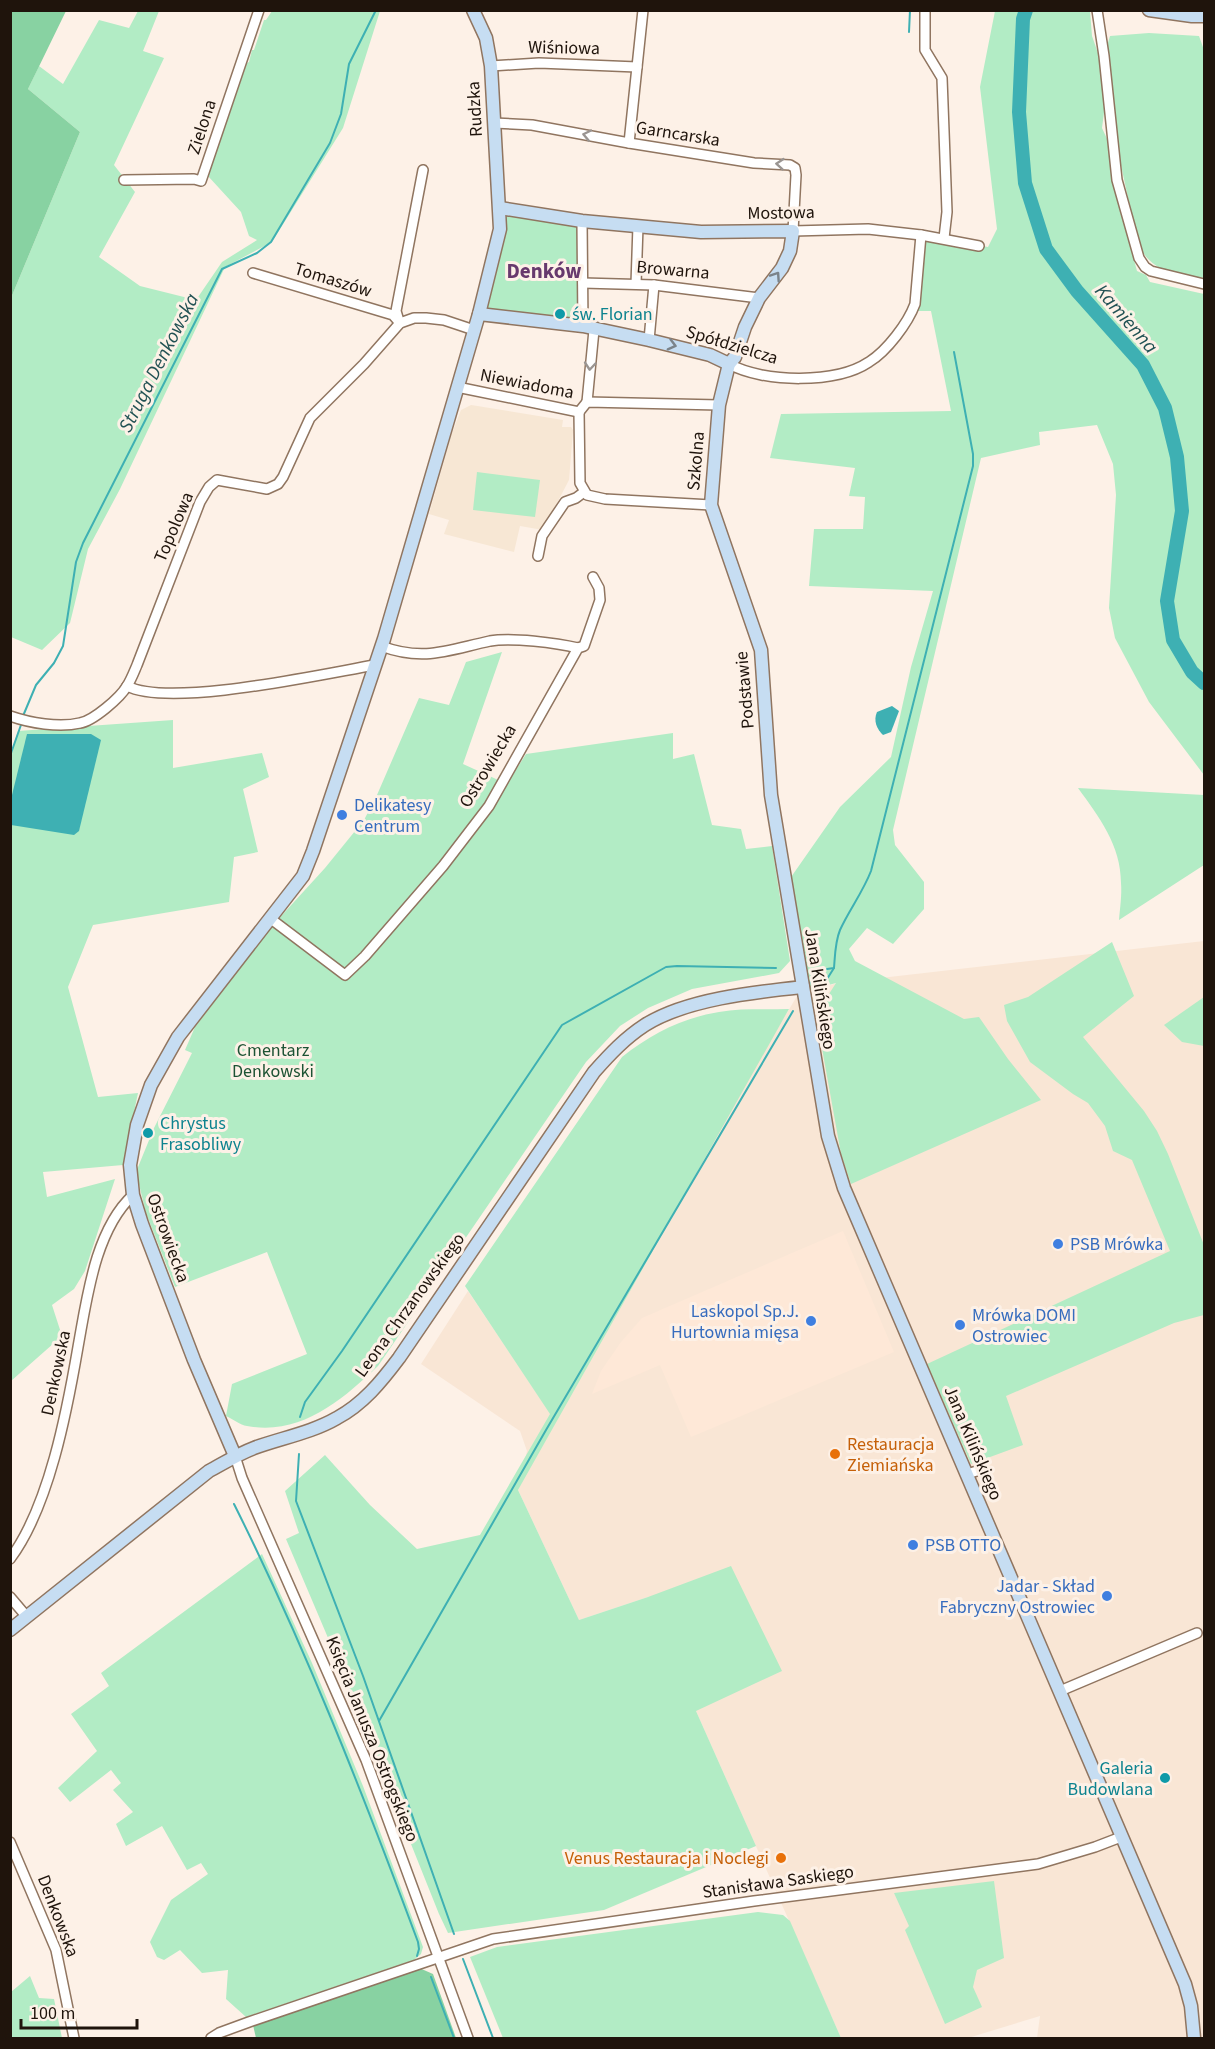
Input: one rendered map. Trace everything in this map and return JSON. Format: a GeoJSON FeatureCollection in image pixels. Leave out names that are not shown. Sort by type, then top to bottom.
{"type":"FeatureCollection","features":[{"type":"Feature","properties":{"kind":"street","name":"Zielona"},"geometry":{"type":"LineString","coordinates":[[124,180],[194,178],[201,181],[259,10]]}},
{"type":"Feature","properties":{"kind":"street","name":"Rudzka"},"geometry":{"type":"LineString","coordinates":[[473,10],[486,38],[491,66],[500,208],[500,229],[479,314]]}},
{"type":"Feature","properties":{"kind":"street"},"geometry":{"type":"LineString","coordinates":[[629,143],[644,10]]}},
{"type":"Feature","properties":{"kind":"street"},"geometry":{"type":"LineString","coordinates":[[925,10],[926,50],[942,78],[947,200],[944,238]]}},
{"type":"Feature","properties":{"kind":"street"},"geometry":{"type":"LineString","coordinates":[[1097,10],[1118,180],[1139,258],[1151,271],[1204,284]]}},
{"type":"Feature","properties":{"kind":"street"},"geometry":{"type":"LineString","coordinates":[[1149,10],[1204,16]]}},
{"type":"Feature","properties":{"kind":"street","name":"Wiśniowa"},"geometry":{"type":"LineString","coordinates":[[491,66],[539,63],[637,67]]}},
{"type":"Feature","properties":{"kind":"street","name":"Garncarska"},"geometry":{"type":"LineString","coordinates":[[494,123],[532,125],[754,163],[790,165],[795,168],[796,175],[793,231]]}},
{"type":"Feature","properties":{"kind":"street"},"geometry":{"type":"LineString","coordinates":[[423,170],[396,310],[400,323],[414,318],[426,318],[444,320],[474,330]]}},
{"type":"Feature","properties":{"kind":"street","name":"Mostowa"},"geometry":{"type":"LineString","coordinates":[[500,208],[582,221],[701,232],[868,229],[921,234],[979,246]]}},
{"type":"Feature","properties":{"kind":"street","name":"Niewiadoma"},"geometry":{"type":"LineString","coordinates":[[457,387],[579,412],[587,402],[588,328],[583,283],[582,221]]}},
{"type":"Feature","properties":{"kind":"street"},"geometry":{"type":"LineString","coordinates":[[636,284],[638,226]]}},
{"type":"Feature","properties":{"kind":"street"},"geometry":{"type":"LineString","coordinates":[[729,364],[735,357],[745,327],[759,298],[782,268],[790,251],[793,231]]}},
{"type":"Feature","properties":{"kind":"street","name":"Spółdzielcza"},"geometry":{"type":"LineString","coordinates":[[479,314],[588,328],[649,340],[710,356],[738,369],[772,377],[792,379],[832,375],[871,361],[900,330],[912,311],[915,304],[921,234]]}},
{"type":"Feature","properties":{"kind":"street","name":"Tomaszów"},"geometry":{"type":"LineString","coordinates":[[253,273],[393,315],[400,323]]}},
{"type":"Feature","properties":{"kind":"street","name":"Browarna"},"geometry":{"type":"LineString","coordinates":[[583,283],[654,285],[759,298]]}},
{"type":"Feature","properties":{"kind":"street"},"geometry":{"type":"LineString","coordinates":[[649,340],[654,285]]}},
{"type":"Feature","properties":{"kind":"street","name":"Ostrowiecka"},"geometry":{"type":"LineString","coordinates":[[235,1456],[190,1350],[133,1195],[130,1167],[137,1125],[151,1085],[178,1037],[296,886],[308,863],[381,646],[479,314]]}},
{"type":"Feature","properties":{"kind":"street","name":"Topolowa"},"geometry":{"type":"LineString","coordinates":[[12,716],[41,724],[81,723],[96,716],[127,686],[204,495],[218,480],[267,489],[278,484],[310,418],[364,364],[400,323]]}},
{"type":"Feature","properties":{"kind":"street","name":"Szkolna"},"geometry":{"type":"LineString","coordinates":[[584,492],[587,495],[605,499],[711,505],[719,405],[729,364]]}},
{"type":"Feature","properties":{"kind":"street","name":"Niewiadoma"},"geometry":{"type":"LineString","coordinates":[[587,402],[719,405]]}},
{"type":"Feature","properties":{"kind":"street"},"geometry":{"type":"LineString","coordinates":[[538,556],[542,536],[565,502],[584,492],[579,476],[579,412]]}},
{"type":"Feature","properties":{"kind":"street","name":"Podstawie"},"geometry":{"type":"LineString","coordinates":[[711,505],[761,650],[771,795],[778,844]]}},
{"type":"Feature","properties":{"kind":"street"},"geometry":{"type":"LineString","coordinates":[[381,646],[414,654],[436,654],[499,641],[578,648],[584,646],[600,600],[599,588],[593,577]]}},
{"type":"Feature","properties":{"kind":"street","name":"Ostrowiecka"},"geometry":{"type":"LineString","coordinates":[[271,919],[345,975],[365,956],[443,866],[489,806],[578,648]]}},
{"type":"Feature","properties":{"kind":"street"},"geometry":{"type":"LineString","coordinates":[[127,686],[137,692],[190,693],[293,680],[375,665]]}},
{"type":"Feature","properties":{"kind":"street","name":"Jana Kilińskiego"},"geometry":{"type":"LineString","coordinates":[[778,844],[818,1083],[836,1166],[1185,1984],[1191,2006],[1194,2038]]}},
{"type":"Feature","properties":{"kind":"street","name":"Leona Chrzanowskiego"},"geometry":{"type":"LineString","coordinates":[[10,1630],[209,1471],[235,1456],[335,1419],[361,1402],[399,1358],[594,1072],[624,1041],[646,1024],[696,1004],[803,987]]}},
{"type":"Feature","properties":{"kind":"street","name":"Denkowska"},"geometry":{"type":"LineString","coordinates":[[10,1559],[30,1529],[52,1465],[70,1393],[91,1279],[107,1234],[123,1204],[133,1195]]}},
{"type":"Feature","properties":{"kind":"street","name":"Księcia Janusza Ostrogskiego"},"geometry":{"type":"LineString","coordinates":[[235,1456],[366,1760],[468,2038]]}},
{"type":"Feature","properties":{"kind":"street"},"geometry":{"type":"LineString","coordinates":[[967,1474],[980,1470]]}},
{"type":"Feature","properties":{"kind":"street"},"geometry":{"type":"LineString","coordinates":[[10,1597],[27,1617]]}},
{"type":"Feature","properties":{"kind":"street"},"geometry":{"type":"LineString","coordinates":[[1060,1691],[1197,1633]]}},
{"type":"Feature","properties":{"kind":"street","name":"Stanisława Saskiego"},"geometry":{"type":"LineString","coordinates":[[211,2038],[249,2022],[493,1939],[1038,1864],[1121,1837]]}},
{"type":"Feature","properties":{"kind":"street","name":"Denkowska"},"geometry":{"type":"LineString","coordinates":[[10,1842],[56,1950],[74,2038]]}},
{"type":"Feature","properties":{"kind":"shaded area"},"geometry":{"type":"Polygon","coordinates":[[[471,405],[563,420],[562,427],[571,427],[573,430],[569,480],[543,530],[520,526],[514,552],[444,534],[449,520],[429,514],[452,433],[461,410],[471,405]]]}},
{"type":"Feature","properties":{"kind":"shaded area"},"geometry":{"type":"Polygon","coordinates":[[[1204,941],[1204,2038],[1037,2038],[1040,2016],[968,2038],[841,2038],[648,1597],[579,1620],[518,1490],[527,1451],[520,1431],[421,1364],[468,1291],[550,1413],[797,996],[837,983],[1204,941]]]}},
{"type":"Feature","properties":{"kind":"shaded area"},"geometry":{"type":"Polygon","coordinates":[[[843,1231],[894,1352],[691,1437],[660,1365],[592,1394],[601,1371],[621,1342],[642,1318],[843,1231]]]}},
{"type":"Feature","properties":{"kind":"green space"},"geometry":{"type":"Polygon","coordinates":[[[11,10],[66,11],[28,89],[80,132],[11,298],[11,10]]]}},
{"type":"Feature","properties":{"kind":"green space"},"geometry":{"type":"Polygon","coordinates":[[[138,11],[159,11],[143,51],[164,58],[114,165],[135,192],[99,257],[140,286],[196,300],[222,262],[257,240],[249,236],[241,212],[208,176],[264,20],[272,11],[380,11],[343,128],[272,242],[225,267],[120,489],[88,549],[70,623],[42,650],[11,637],[11,298],[80,132],[28,89],[39,66],[63,84],[99,20],[129,28],[138,11]]]}},
{"type":"Feature","properties":{"kind":"green space"},"geometry":{"type":"Polygon","coordinates":[[[995,11],[1090,11],[1092,36],[1099,56],[1105,105],[1102,128],[1108,141],[1115,190],[1137,271],[1146,275],[1150,282],[1204,294],[1204,775],[1149,702],[1115,638],[1109,608],[1116,495],[1113,464],[1097,425],[1039,432],[1040,445],[981,458],[893,830],[895,845],[924,882],[924,909],[893,944],[867,928],[849,949],[855,961],[964,1019],[979,1017],[1008,1059],[1041,1100],[851,1184],[841,1154],[813,998],[829,994],[836,983],[810,990],[789,880],[840,807],[891,757],[911,667],[933,591],[809,586],[814,529],[863,529],[865,497],[849,496],[855,468],[770,458],[781,414],[951,411],[931,311],[912,311],[921,235],[988,247],[997,229],[980,87],[995,11]]]}},
{"type":"Feature","properties":{"kind":"green space"},"geometry":{"type":"Polygon","coordinates":[[[1149,33],[1199,36],[1204,50],[1204,278],[1164,270],[1148,259],[1137,240],[1121,165],[1107,46],[1110,36],[1149,33]]]}},
{"type":"Feature","properties":{"kind":"green space"},"geometry":{"type":"Polygon","coordinates":[[[500,208],[582,221],[583,326],[479,314],[500,208]]]}},
{"type":"Feature","properties":{"kind":"green space"},"geometry":{"type":"Polygon","coordinates":[[[477,472],[540,480],[535,517],[473,510],[477,472]]]}},
{"type":"Feature","properties":{"kind":"green space","name":"Cmentarz Denkowski"},"geometry":{"type":"Polygon","coordinates":[[[502,652],[463,764],[507,784],[526,754],[673,733],[673,759],[694,754],[712,825],[741,829],[746,849],[772,846],[790,961],[779,973],[692,989],[648,1008],[620,1026],[586,1062],[378,1366],[335,1403],[303,1420],[285,1426],[267,1428],[244,1425],[226,1416],[232,1384],[307,1354],[267,1252],[175,1287],[146,1213],[136,1172],[154,1128],[192,1053],[185,1050],[195,1027],[273,925],[325,868],[364,820],[419,698],[449,705],[466,662],[502,652]]]}},
{"type":"Feature","properties":{"kind":"green space"},"geometry":{"type":"Polygon","coordinates":[[[173,720],[173,768],[262,753],[269,777],[243,789],[258,852],[234,857],[229,902],[93,925],[68,987],[98,1097],[138,1093],[123,1165],[43,1172],[47,1197],[115,1179],[85,1271],[74,1289],[52,1305],[62,1336],[11,1381],[11,756],[18,731],[173,720]]]}},
{"type":"Feature","properties":{"kind":"green space"},"geometry":{"type":"Polygon","coordinates":[[[1078,788],[1204,795],[1204,865],[1119,920],[1121,888],[1117,856],[1107,832],[1078,788]]]}},
{"type":"Feature","properties":{"kind":"green space"},"geometry":{"type":"Polygon","coordinates":[[[1112,942],[1134,996],[1083,1037],[1144,1111],[1168,1154],[1204,1245],[1204,1315],[1174,1323],[1006,1396],[1023,1445],[971,1464],[927,1364],[1170,1251],[1132,1160],[1113,1151],[1105,1126],[1088,1103],[1030,1062],[1007,1021],[1004,1005],[1028,997],[1112,942]]]}},
{"type":"Feature","properties":{"kind":"green space"},"geometry":{"type":"Polygon","coordinates":[[[1204,997],[1204,1046],[1182,1042],[1164,1025],[1204,997]]]}},
{"type":"Feature","properties":{"kind":"green space"},"geometry":{"type":"Polygon","coordinates":[[[789,1009],[518,1490],[579,1620],[731,1566],[782,1671],[696,1711],[756,1846],[604,1910],[448,1933],[286,1539],[299,1533],[285,1491],[325,1455],[370,1505],[417,1549],[480,1535],[550,1414],[465,1286],[622,1057],[656,1034],[692,1018],[727,1011],[789,1009]]]}},
{"type":"Feature","properties":{"kind":"green space"},"geometry":{"type":"Polygon","coordinates":[[[262,1554],[312,1663],[363,1786],[423,1947],[421,1954],[414,1960],[246,2017],[226,1999],[228,1970],[202,1973],[180,1950],[164,1960],[157,1957],[150,1942],[171,1900],[208,1874],[201,1863],[187,1870],[162,1826],[126,1846],[116,1824],[133,1812],[113,1790],[121,1783],[111,1770],[70,1802],[58,1788],[97,1751],[71,1714],[109,1686],[101,1673],[262,1554]]]}},
{"type":"Feature","properties":{"kind":"green space"},"geometry":{"type":"Polygon","coordinates":[[[994,1881],[1004,1958],[977,1970],[973,1987],[982,2007],[945,2024],[905,1930],[909,1926],[894,1893],[994,1881]]]}},
{"type":"Feature","properties":{"kind":"green space"},"geometry":{"type":"Polygon","coordinates":[[[758,1912],[783,1915],[790,1921],[841,2038],[503,2038],[470,1957],[497,1947],[758,1912]]]}},
{"type":"Feature","properties":{"kind":"green space"},"geometry":{"type":"Polygon","coordinates":[[[417,1967],[433,1974],[456,2038],[256,2038],[253,2025],[417,1967]]]}},
{"type":"Feature","properties":{"kind":"green space"},"geometry":{"type":"Polygon","coordinates":[[[30,1976],[39,1998],[54,1999],[62,2038],[11,2038],[11,1992],[30,1976]]]}},
{"type":"Feature","properties":{"kind":"water"},"geometry":{"type":"Polygon","coordinates":[[[892,706],[899,711],[891,732],[883,735],[876,725],[876,715],[877,712],[892,706]]]}},
{"type":"Feature","properties":{"kind":"water"},"geometry":{"type":"Polygon","coordinates":[[[27,734],[91,734],[101,740],[79,831],[74,835],[11,825],[11,799],[27,734]]]}},
{"type":"Feature","properties":{"kind":"waterway","name":"Struga Denkowska"},"geometry":{"type":"LineString","coordinates":[[23,716],[36,685],[54,663],[63,646],[76,562],[83,543],[222,269],[257,253],[271,242],[330,143],[341,114],[349,64],[376,10]]}},
{"type":"Feature","properties":{"kind":"waterway"},"geometry":{"type":"LineString","coordinates":[[909,32],[910,10]]}},
{"type":"Feature","properties":{"kind":"waterway","name":"Kamienna"},"geometry":{"type":"LineString","coordinates":[[1026,10],[1023,19],[1019,112],[1025,183],[1046,249],[1077,291],[1143,365],[1165,408],[1177,457],[1182,511],[1167,601],[1173,640],[1192,672],[1204,683]]}},
{"type":"Feature","properties":{"kind":"waterway"},"geometry":{"type":"LineString","coordinates":[[827,969],[834,968],[840,930],[871,871],[973,466],[973,454],[954,352]]}},
{"type":"Feature","properties":{"kind":"waterway","name":"Struga Denkowska"},"geometry":{"type":"LineString","coordinates":[[10,756],[22,722]]}},
{"type":"Feature","properties":{"kind":"waterway"},"geometry":{"type":"LineString","coordinates":[[300,1417],[305,1402],[342,1351],[562,1025],[666,967],[776,968]]}},
{"type":"Feature","properties":{"kind":"waterway"},"geometry":{"type":"LineString","coordinates":[[808,983],[827,979],[834,968]]}},
{"type":"Feature","properties":{"kind":"waterway"},"geometry":{"type":"LineString","coordinates":[[379,1721],[546,1430],[793,1011]]}},
{"type":"Feature","properties":{"kind":"waterway"},"geometry":{"type":"LineString","coordinates":[[299,1454],[296,1501],[363,1676],[454,1934]]}},
{"type":"Feature","properties":{"kind":"waterway"},"geometry":{"type":"LineString","coordinates":[[234,1504],[309,1666],[354,1776],[418,1942],[417,1956]]}},
{"type":"Feature","properties":{"kind":"waterway"},"geometry":{"type":"LineString","coordinates":[[463,1959],[493,2038]]}},
{"type":"Feature","properties":{"kind":"waterway"},"geometry":{"type":"LineString","coordinates":[[431,1977],[454,2038]]}},
{"type":"Feature","properties":{"kind":"place","name":"św. Florian"},"geometry":{"type":"Point","coordinates":[560,314]}},
{"type":"Feature","properties":{"kind":"place","name":"Delikatesy Centrum"},"geometry":{"type":"Point","coordinates":[342,815]}},
{"type":"Feature","properties":{"kind":"place","name":"Chrystus Frasobliwy"},"geometry":{"type":"Point","coordinates":[148,1133]}},
{"type":"Feature","properties":{"kind":"place","name":"PSB Mrówka"},"geometry":{"type":"Point","coordinates":[1058,1244]}},
{"type":"Feature","properties":{"kind":"place","name":"Laskopol Sp.J. Hurtownia mięsa"},"geometry":{"type":"Point","coordinates":[811,1321]}},
{"type":"Feature","properties":{"kind":"place","name":"Mrówka DOMI Ostrowiec"},"geometry":{"type":"Point","coordinates":[960,1325]}},
{"type":"Feature","properties":{"kind":"place","name":"Restauracja Ziemiańska"},"geometry":{"type":"Point","coordinates":[835,1454]}},
{"type":"Feature","properties":{"kind":"place","name":"PSB OTTO"},"geometry":{"type":"Point","coordinates":[913,1545]}},
{"type":"Feature","properties":{"kind":"place","name":"Jadar - Skład Fabryczny Ostrowiec"},"geometry":{"type":"Point","coordinates":[1107,1596]}},
{"type":"Feature","properties":{"kind":"place","name":"Galeria Budowlana"},"geometry":{"type":"Point","coordinates":[1165,1778]}},
{"type":"Feature","properties":{"kind":"place","name":"Venus Restauracja i Noclegi"},"geometry":{"type":"Point","coordinates":[781,1858]}},
{"type":"Feature","properties":{"kind":"district","name":"Denków"},"geometry":{"type":"Point","coordinates":[544,271]}}]}
